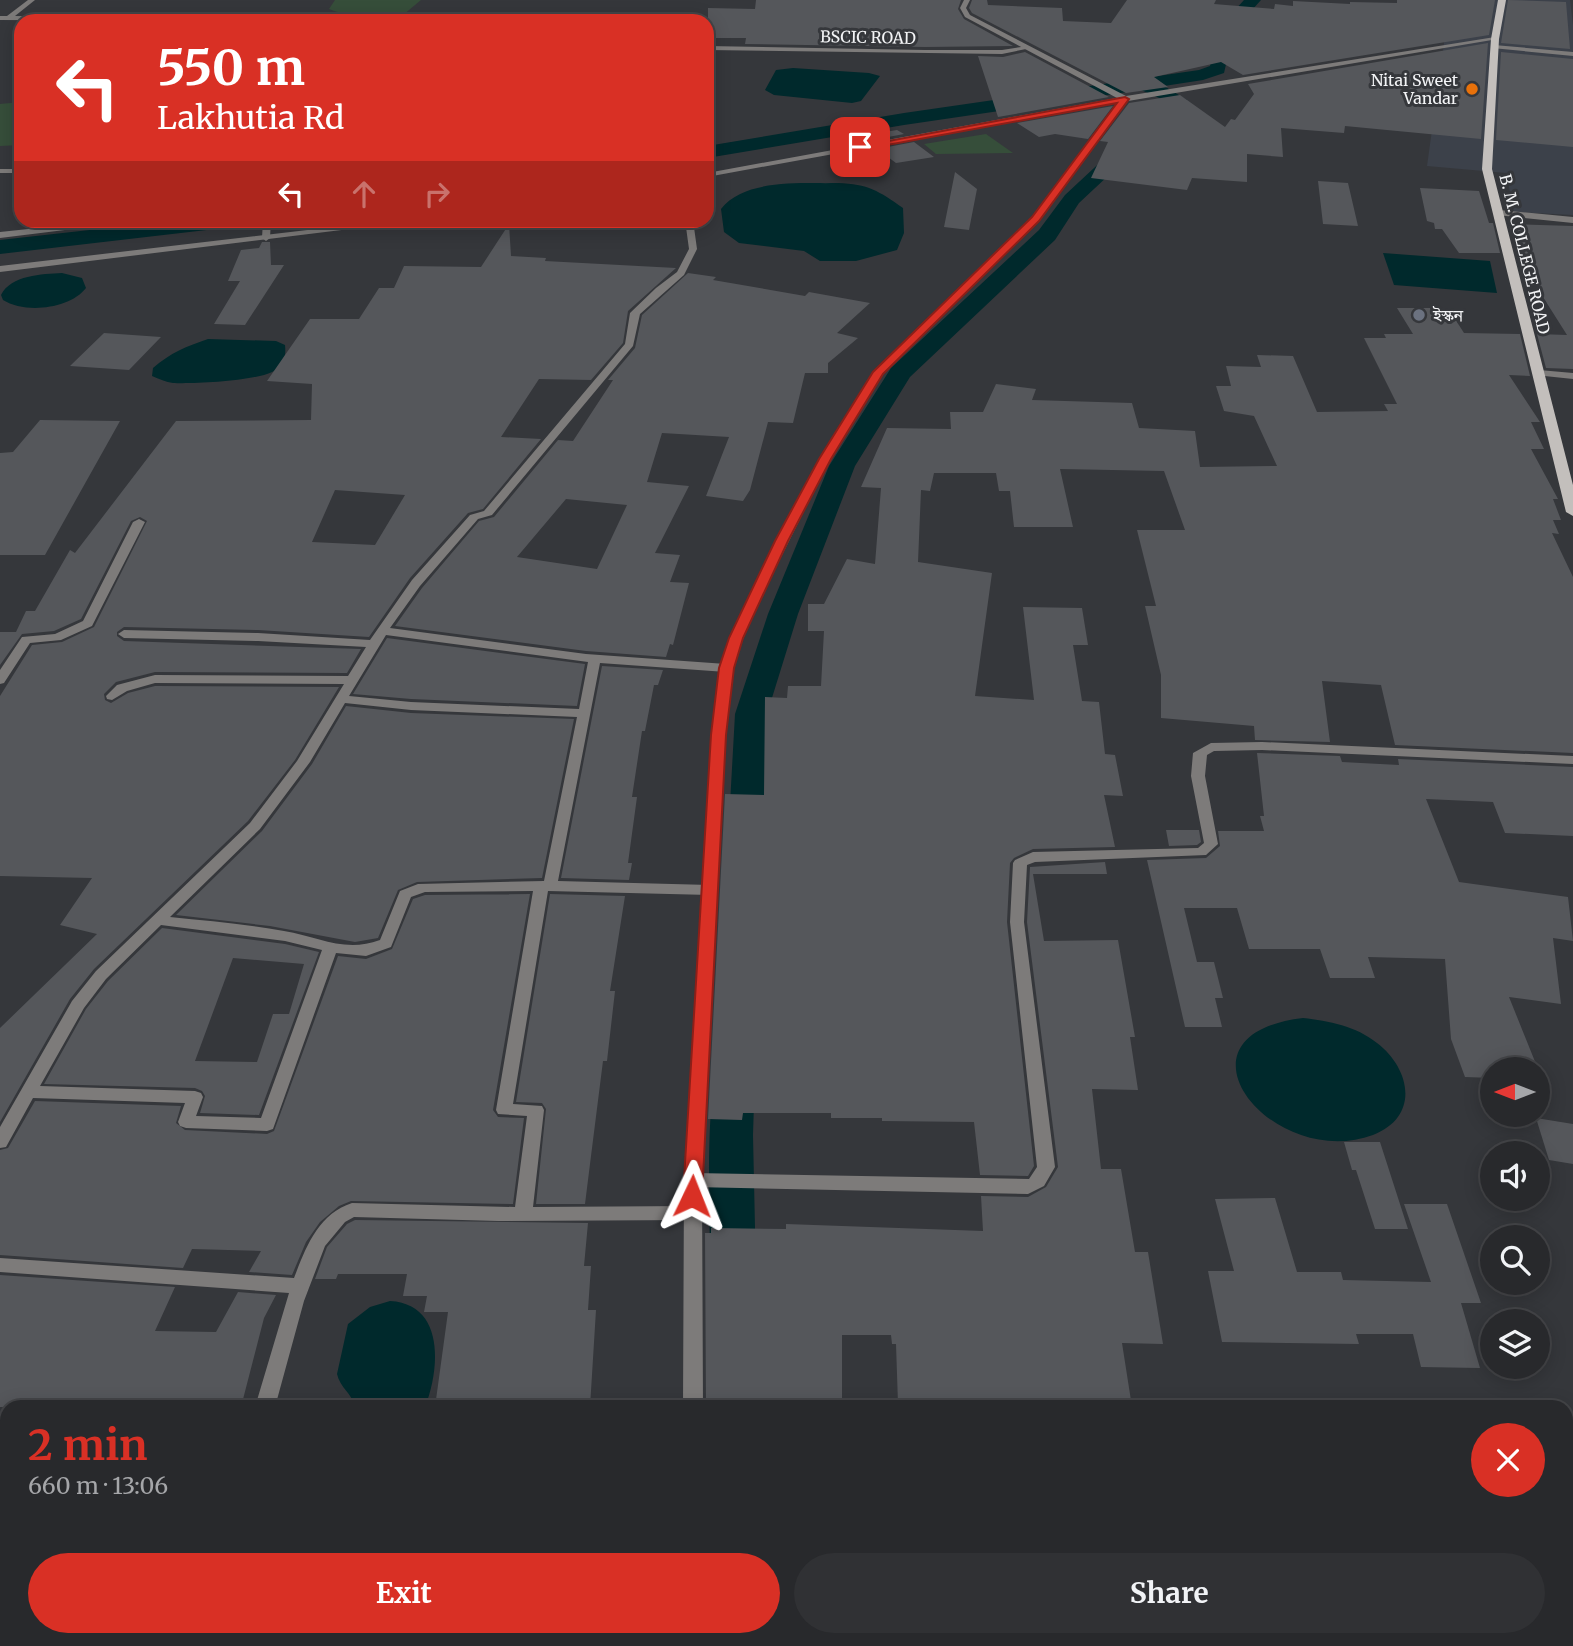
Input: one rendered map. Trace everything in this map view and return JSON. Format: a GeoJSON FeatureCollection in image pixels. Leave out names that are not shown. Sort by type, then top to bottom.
{"type":"FeatureCollection","features":[{"type":"Feature","properties":{"kind":"main road","name":"B. M. COLLEGE ROAD"},"geometry":{"type":"LineString","coordinates":[[1502,0],[1495,43],[1487,169],[1573,512]]}},
{"type":"Feature","properties":{"kind":"street"},"geometry":{"type":"LineString","coordinates":[[14,14],[32,0]]}},
{"type":"Feature","properties":{"kind":"street"},"geometry":{"type":"LineString","coordinates":[[967,0],[963,8],[967,16],[1121,97]]}},
{"type":"Feature","properties":{"kind":"street"},"geometry":{"type":"LineString","coordinates":[[9,18],[14,14]]}},
{"type":"Feature","properties":{"kind":"street"},"geometry":{"type":"LineString","coordinates":[[0,18],[14,18]]}},
{"type":"Feature","properties":{"kind":"street"},"geometry":{"type":"LineString","coordinates":[[714,173],[1121,97],[1495,43],[1573,54]]}},
{"type":"Feature","properties":{"kind":"street","name":"BSCIC ROAD"},"geometry":{"type":"LineString","coordinates":[[714,48],[1002,52],[1028,48]]}},
{"type":"Feature","properties":{"kind":"street"},"geometry":{"type":"LineString","coordinates":[[693,1400],[692,1180],[718,735],[726,668],[736,638],[781,541],[825,459],[878,372],[1035,219],[1121,97]]}},
{"type":"Feature","properties":{"kind":"street"},"geometry":{"type":"LineString","coordinates":[[0,179],[4,171]]}},
{"type":"Feature","properties":{"kind":"street"},"geometry":{"type":"LineString","coordinates":[[1499,213],[1573,220]]}},
{"type":"Feature","properties":{"kind":"street"},"geometry":{"type":"LineString","coordinates":[[0,235],[79,228]]}},
{"type":"Feature","properties":{"kind":"street"},"geometry":{"type":"LineString","coordinates":[[266,238],[267,228]]}},
{"type":"Feature","properties":{"kind":"street"},"geometry":{"type":"LineString","coordinates":[[0,269],[351,228]]}},
{"type":"Feature","properties":{"kind":"street"},"geometry":{"type":"LineString","coordinates":[[0,1142],[78,1005],[101,975],[256,826],[303,762],[382,631],[416,583],[474,517],[488,513],[630,344],[635,313],[681,273],[693,249],[690,228]]}},
{"type":"Feature","properties":{"kind":"street"},"geometry":{"type":"LineString","coordinates":[[1539,373],[1573,376]]}},
{"type":"Feature","properties":{"kind":"street"},"geometry":{"type":"LineString","coordinates":[[0,680],[26,640],[57,637],[88,623],[139,522]]}},
{"type":"Feature","properties":{"kind":"street"},"geometry":{"type":"LineString","coordinates":[[382,631],[595,658],[726,668]]}},
{"type":"Feature","properties":{"kind":"street"},"geometry":{"type":"LineString","coordinates":[[124,634],[258,637],[374,645]]}},
{"type":"Feature","properties":{"kind":"street"},"geometry":{"type":"LineString","coordinates":[[523,1213],[536,1110],[503,1110],[546,887],[595,658]]}},
{"type":"Feature","properties":{"kind":"street"},"geometry":{"type":"LineString","coordinates":[[112,696],[122,688],[155,679],[352,680]]}},
{"type":"Feature","properties":{"kind":"street"},"geometry":{"type":"LineString","coordinates":[[341,699],[411,706],[584,713]]}},
{"type":"Feature","properties":{"kind":"street"},"geometry":{"type":"LineString","coordinates":[[692,1180],[1028,1187],[1041,1179],[1046,1167],[1017,922],[1020,863],[1033,857],[1201,852],[1211,844],[1198,776],[1200,753],[1211,747],[1262,746],[1573,760]]}},
{"type":"Feature","properties":{"kind":"street"},"geometry":{"type":"LineString","coordinates":[[158,920],[285,936],[331,947],[366,951],[386,943],[405,894],[423,887],[710,890]]}},
{"type":"Feature","properties":{"kind":"street"},"geometry":{"type":"LineString","coordinates":[[28,1092],[195,1097],[186,1122],[267,1125],[331,947]]}},
{"type":"Feature","properties":{"kind":"street"},"geometry":{"type":"LineString","coordinates":[[267,1400],[300,1286],[317,1242],[339,1217],[352,1210],[692,1213]]}},
{"type":"Feature","properties":{"kind":"street"},"geometry":{"type":"LineString","coordinates":[[0,1265],[300,1286]]}},
{"type":"Feature","properties":{"kind":"shaded area"},"geometry":{"type":"Polygon","coordinates":[[[1450,0],[1570,0],[1573,25],[1573,215],[1514,212],[1506,173],[1427,166],[1450,0]]]}},
{"type":"Feature","properties":{"kind":"green space"},"geometry":{"type":"Polygon","coordinates":[[[335,0],[421,0],[404,14],[347,14],[329,9],[335,0]]]}},
{"type":"Feature","properties":{"kind":"green space"},"geometry":{"type":"Polygon","coordinates":[[[14,103],[14,145],[0,146],[0,104],[14,103]]]}},
{"type":"Feature","properties":{"kind":"green space"},"geometry":{"type":"Polygon","coordinates":[[[986,134],[1013,153],[936,154],[924,144],[986,134]]]}},
{"type":"Feature","properties":{"kind":"water"},"geometry":{"type":"Polygon","coordinates":[[[793,68],[880,76],[861,101],[852,103],[774,95],[765,90],[776,70],[793,68]]]}},
{"type":"Feature","properties":{"kind":"water"},"geometry":{"type":"Polygon","coordinates":[[[792,183],[838,183],[873,190],[903,208],[904,233],[897,250],[856,261],[820,261],[804,251],[739,243],[724,232],[721,209],[744,192],[759,187],[792,183]]]}},
{"type":"Feature","properties":{"kind":"water"},"geometry":{"type":"Polygon","coordinates":[[[1383,253],[1490,261],[1497,293],[1394,285],[1383,253]]]}},
{"type":"Feature","properties":{"kind":"water"},"geometry":{"type":"Polygon","coordinates":[[[62,273],[82,278],[86,288],[69,301],[35,308],[3,300],[1,295],[12,283],[37,275],[62,273]]]}},
{"type":"Feature","properties":{"kind":"water"},"geometry":{"type":"Polygon","coordinates":[[[208,339],[276,341],[285,345],[284,359],[276,370],[268,374],[242,379],[173,383],[152,376],[153,368],[166,358],[208,339]]]}},
{"type":"Feature","properties":{"kind":"water"},"geometry":{"type":"Polygon","coordinates":[[[1303,1018],[1351,1028],[1369,1037],[1389,1054],[1403,1079],[1405,1092],[1404,1105],[1398,1117],[1388,1127],[1373,1135],[1335,1141],[1300,1135],[1269,1119],[1247,1097],[1236,1072],[1240,1049],[1261,1029],[1303,1018]]]}},
{"type":"Feature","properties":{"kind":"water"},"geometry":{"type":"Polygon","coordinates":[[[390,1301],[408,1305],[421,1313],[434,1341],[434,1375],[427,1400],[352,1400],[341,1383],[337,1374],[348,1324],[370,1307],[390,1301]]]}},
{"type":"Feature","properties":{"kind":"building"},"geometry":{"type":"Polygon","coordinates":[[[756,0],[961,0],[958,9],[964,19],[1013,46],[745,44],[746,38],[714,38],[714,14],[708,14],[708,8],[755,9],[756,0]]]}},
{"type":"Feature","properties":{"kind":"building"},"geometry":{"type":"Polygon","coordinates":[[[972,0],[987,0],[988,5],[1062,8],[1063,21],[1111,23],[1127,0],[1216,0],[1214,4],[1274,9],[1275,4],[1293,6],[1293,1],[1350,4],[1397,3],[1397,0],[1495,0],[1489,35],[1243,75],[1221,62],[1154,77],[1168,87],[1126,93],[972,13],[969,8],[972,0]]]}},
{"type":"Feature","properties":{"kind":"building"},"geometry":{"type":"Polygon","coordinates":[[[1508,0],[1566,2],[1570,49],[1501,43],[1508,0]]]}},
{"type":"Feature","properties":{"kind":"building"},"geometry":{"type":"Polygon","coordinates":[[[1488,43],[1481,139],[1345,126],[1344,133],[1281,128],[1283,157],[1247,154],[1247,182],[1192,178],[1187,190],[1091,178],[1108,142],[1100,141],[1129,103],[1180,95],[1225,127],[1231,119],[1235,120],[1254,94],[1248,84],[1488,43]]]}},
{"type":"Feature","properties":{"kind":"building"},"geometry":{"type":"Polygon","coordinates":[[[1025,52],[1109,97],[998,117],[978,56],[1003,57],[1025,52]]]}},
{"type":"Feature","properties":{"kind":"building"},"geometry":{"type":"Polygon","coordinates":[[[1501,52],[1573,59],[1573,147],[1496,140],[1501,52]]]}},
{"type":"Feature","properties":{"kind":"building"},"geometry":{"type":"Polygon","coordinates":[[[1113,106],[1088,139],[1055,134],[1039,137],[1017,123],[1113,106]]]}},
{"type":"Feature","properties":{"kind":"building"},"geometry":{"type":"Polygon","coordinates":[[[897,130],[904,134],[867,141],[860,136],[897,130]]]}},
{"type":"Feature","properties":{"kind":"building"},"geometry":{"type":"Polygon","coordinates":[[[914,142],[934,157],[896,163],[877,149],[914,142]]]}},
{"type":"Feature","properties":{"kind":"building"},"geometry":{"type":"Polygon","coordinates":[[[955,172],[977,189],[969,230],[944,227],[955,172]]]}},
{"type":"Feature","properties":{"kind":"building"},"geometry":{"type":"Polygon","coordinates":[[[1318,181],[1348,183],[1358,226],[1323,224],[1318,181]]]}},
{"type":"Feature","properties":{"kind":"building"},"geometry":{"type":"Polygon","coordinates":[[[1420,188],[1479,191],[1489,223],[1493,223],[1500,253],[1459,253],[1442,229],[1435,229],[1434,223],[1427,221],[1420,188]]]}},
{"type":"Feature","properties":{"kind":"building"},"geometry":{"type":"Polygon","coordinates":[[[1509,224],[1573,226],[1573,369],[1546,368],[1537,334],[1567,335],[1517,256],[1509,224]]]}},
{"type":"Feature","properties":{"kind":"building"},"geometry":{"type":"Polygon","coordinates":[[[506,228],[509,228],[511,256],[546,258],[545,261],[676,268],[628,311],[623,343],[591,380],[539,379],[501,437],[541,439],[483,509],[468,513],[410,578],[369,637],[258,630],[124,627],[117,632],[117,636],[124,641],[361,649],[347,673],[155,672],[116,682],[104,694],[105,700],[111,703],[128,693],[155,686],[339,687],[295,760],[248,821],[94,969],[70,999],[0,1122],[0,1028],[97,934],[60,925],[92,878],[0,876],[0,696],[32,645],[62,642],[94,627],[147,521],[140,517],[131,521],[81,619],[54,631],[22,634],[0,665],[0,632],[16,632],[26,611],[35,611],[70,550],[75,553],[176,421],[311,420],[312,384],[267,381],[310,319],[359,319],[379,288],[394,288],[404,266],[481,267],[506,228]],[[335,490],[312,542],[375,545],[405,495],[335,490]]]}},
{"type":"Feature","properties":{"kind":"building"},"geometry":{"type":"Polygon","coordinates":[[[262,242],[270,242],[271,265],[284,265],[245,325],[214,324],[240,281],[228,281],[241,250],[259,248],[262,242]]]}},
{"type":"Feature","properties":{"kind":"building"},"geometry":{"type":"Polygon","coordinates":[[[688,273],[805,296],[809,292],[870,303],[837,333],[858,338],[828,363],[828,373],[805,373],[793,423],[768,422],[750,490],[743,501],[706,496],[729,437],[662,433],[647,482],[689,486],[655,553],[680,555],[670,582],[689,583],[673,645],[670,644],[666,657],[586,651],[395,626],[422,588],[479,521],[494,517],[558,440],[573,441],[613,380],[608,380],[635,348],[642,315],[688,273]],[[566,499],[517,557],[597,569],[627,505],[566,499]]]}},
{"type":"Feature","properties":{"kind":"building"},"geometry":{"type":"Polygon","coordinates":[[[1397,308],[1448,308],[1464,333],[1520,334],[1530,376],[1509,375],[1540,422],[1531,422],[1544,449],[1531,449],[1558,499],[1553,499],[1561,520],[1553,520],[1559,534],[1552,533],[1573,577],[1573,753],[1395,745],[1381,685],[1322,681],[1330,742],[1255,740],[1254,726],[1161,718],[1161,675],[1145,606],[1156,606],[1137,530],[1185,530],[1164,471],[1060,469],[1073,527],[1014,527],[1010,491],[999,491],[996,473],[934,473],[930,491],[921,490],[918,562],[992,573],[975,696],[1034,700],[1023,607],[1082,608],[1088,645],[1073,645],[1082,701],[1099,702],[1105,754],[1115,755],[1123,796],[1104,795],[1115,847],[1033,849],[1014,858],[1010,863],[1007,922],[1034,1166],[1028,1176],[980,1175],[974,1122],[831,1118],[831,1113],[743,1113],[742,1120],[708,1119],[725,794],[764,795],[765,697],[787,698],[788,686],[821,686],[824,631],[808,631],[808,604],[824,604],[847,559],[875,564],[881,488],[861,487],[887,428],[951,429],[950,412],[983,412],[996,384],[1036,389],[1032,400],[1132,403],[1139,428],[1195,431],[1200,467],[1277,466],[1254,416],[1224,411],[1216,386],[1231,386],[1226,366],[1261,367],[1257,355],[1293,356],[1317,412],[1388,411],[1384,404],[1397,404],[1364,338],[1386,338],[1384,334],[1413,334],[1397,308]]]}},
{"type":"Feature","properties":{"kind":"building"},"geometry":{"type":"Polygon","coordinates":[[[104,333],[161,337],[129,370],[70,366],[104,333]]]}},
{"type":"Feature","properties":{"kind":"building"},"geometry":{"type":"Polygon","coordinates":[[[40,420],[120,421],[45,555],[0,555],[0,453],[13,452],[40,420]]]}},
{"type":"Feature","properties":{"kind":"building"},"geometry":{"type":"Polygon","coordinates":[[[387,638],[585,664],[577,706],[353,694],[387,638]]]}},
{"type":"Feature","properties":{"kind":"building"},"geometry":{"type":"Polygon","coordinates":[[[602,666],[663,670],[658,685],[654,685],[645,731],[642,731],[632,797],[637,797],[628,863],[632,863],[629,880],[561,878],[602,666]]]}},
{"type":"Feature","properties":{"kind":"building"},"geometry":{"type":"Polygon","coordinates":[[[346,706],[411,713],[574,719],[542,878],[417,882],[398,890],[378,938],[355,942],[270,926],[176,915],[262,831],[312,764],[346,706]]]}},
{"type":"Feature","properties":{"kind":"building"},"geometry":{"type":"Polygon","coordinates":[[[1257,753],[1340,756],[1342,762],[1399,765],[1398,759],[1573,767],[1573,836],[1505,833],[1493,802],[1426,799],[1459,882],[1568,897],[1573,941],[1553,938],[1561,1004],[1509,997],[1533,1057],[1480,1057],[1480,1078],[1465,1077],[1451,1039],[1445,959],[1368,957],[1375,978],[1330,978],[1320,949],[1249,949],[1237,908],[1184,908],[1197,962],[1214,962],[1223,998],[1215,998],[1222,1027],[1185,1027],[1147,860],[1206,858],[1220,846],[1218,831],[1264,831],[1260,816],[1264,816],[1257,753]]]}},
{"type":"Feature","properties":{"kind":"building"},"geometry":{"type":"Polygon","coordinates":[[[1166,830],[1199,830],[1201,842],[1197,845],[1169,846],[1166,830]]]}},
{"type":"Feature","properties":{"kind":"building"},"geometry":{"type":"Polygon","coordinates":[[[1105,862],[1107,874],[1033,874],[1044,941],[1118,940],[1135,1037],[1130,1037],[1138,1090],[1092,1089],[1101,1169],[1121,1169],[1135,1252],[1148,1252],[1163,1344],[1122,1343],[1131,1400],[898,1400],[896,1344],[892,1344],[891,1335],[842,1335],[842,1400],[706,1400],[705,1233],[711,1233],[711,1228],[786,1229],[786,1224],[983,1231],[981,1196],[1028,1197],[1046,1187],[1058,1167],[1027,922],[1030,867],[1105,862]]]}},
{"type":"Feature","properties":{"kind":"building"},"geometry":{"type":"Polygon","coordinates":[[[530,894],[493,1110],[498,1117],[524,1118],[513,1204],[351,1201],[339,1206],[320,1222],[306,1242],[292,1275],[249,1272],[261,1251],[192,1249],[183,1268],[0,1255],[0,1150],[8,1148],[35,1101],[181,1106],[176,1123],[185,1130],[267,1134],[274,1131],[338,956],[366,959],[392,949],[413,899],[425,895],[530,894]]]}},
{"type":"Feature","properties":{"kind":"building"},"geometry":{"type":"Polygon","coordinates":[[[550,894],[625,896],[610,991],[615,991],[607,1061],[603,1061],[585,1204],[536,1204],[546,1109],[542,1103],[516,1102],[550,894]]]}},
{"type":"Feature","properties":{"kind":"building"},"geometry":{"type":"Polygon","coordinates":[[[162,928],[285,944],[319,952],[259,1115],[200,1113],[205,1096],[195,1088],[44,1084],[86,1009],[108,981],[162,928]],[[233,958],[195,1061],[257,1062],[273,1014],[289,1014],[304,964],[233,958]]]}},
{"type":"Feature","properties":{"kind":"building"},"geometry":{"type":"Polygon","coordinates":[[[1550,1120],[1573,1124],[1573,1164],[1550,1160],[1550,1141],[1543,1141],[1539,1127],[1550,1127],[1550,1120]]]}},
{"type":"Feature","properties":{"kind":"building"},"geometry":{"type":"Polygon","coordinates":[[[1344,1142],[1380,1142],[1408,1229],[1375,1229],[1344,1142]]]}},
{"type":"Feature","properties":{"kind":"building"},"geometry":{"type":"Polygon","coordinates":[[[1275,1198],[1297,1272],[1341,1272],[1343,1280],[1431,1282],[1404,1204],[1447,1204],[1481,1303],[1461,1303],[1480,1368],[1421,1367],[1413,1334],[1356,1334],[1359,1344],[1222,1342],[1208,1271],[1234,1271],[1215,1199],[1275,1198]]]}},
{"type":"Feature","properties":{"kind":"building"},"geometry":{"type":"Polygon","coordinates":[[[355,1220],[588,1223],[584,1266],[591,1266],[588,1310],[596,1310],[590,1400],[436,1400],[448,1312],[424,1312],[427,1296],[403,1296],[407,1274],[338,1274],[336,1279],[315,1279],[327,1247],[347,1224],[355,1220]]]}},
{"type":"Feature","properties":{"kind":"building"},"geometry":{"type":"Polygon","coordinates":[[[0,1275],[175,1287],[155,1331],[216,1332],[238,1292],[276,1295],[264,1318],[243,1400],[0,1400],[0,1275]]]}},
{"type":"Feature","properties":{"kind":"waterway"},"geometry":{"type":"LineString","coordinates":[[1144,84],[1203,75],[1218,69],[1226,29],[1253,0]]}},
{"type":"Feature","properties":{"kind":"waterway"},"geometry":{"type":"LineString","coordinates":[[714,151],[904,119],[1144,84]]}},
{"type":"Feature","properties":{"kind":"waterway"},"geometry":{"type":"LineString","coordinates":[[746,840],[751,714],[783,614],[842,466],[900,373],[1047,235],[1072,199],[1178,100],[1144,84]]}},
{"type":"Feature","properties":{"kind":"waterway"},"geometry":{"type":"LineString","coordinates":[[0,247],[170,228]]}},
{"type":"Feature","properties":{"kind":"waterway"},"geometry":{"type":"LineString","coordinates":[[733,1274],[732,1135],[735,1071]]}},
{"type":"Feature","properties":{"kind":"place","name":"Nitai Sweet Vandar"},"geometry":{"type":"Point","coordinates":[1472,89]}},
{"type":"Feature","properties":{"kind":"place","name":"ইস্কন"},"geometry":{"type":"Point","coordinates":[1419,315]}},
{"type":"Feature","properties":{"kind":"route"},"geometry":{"type":"LineString","coordinates":[[692,1196],[718,735],[726,668],[736,638],[781,541],[825,459],[878,372],[1035,219],[1125,99],[860,147]]}}]}
